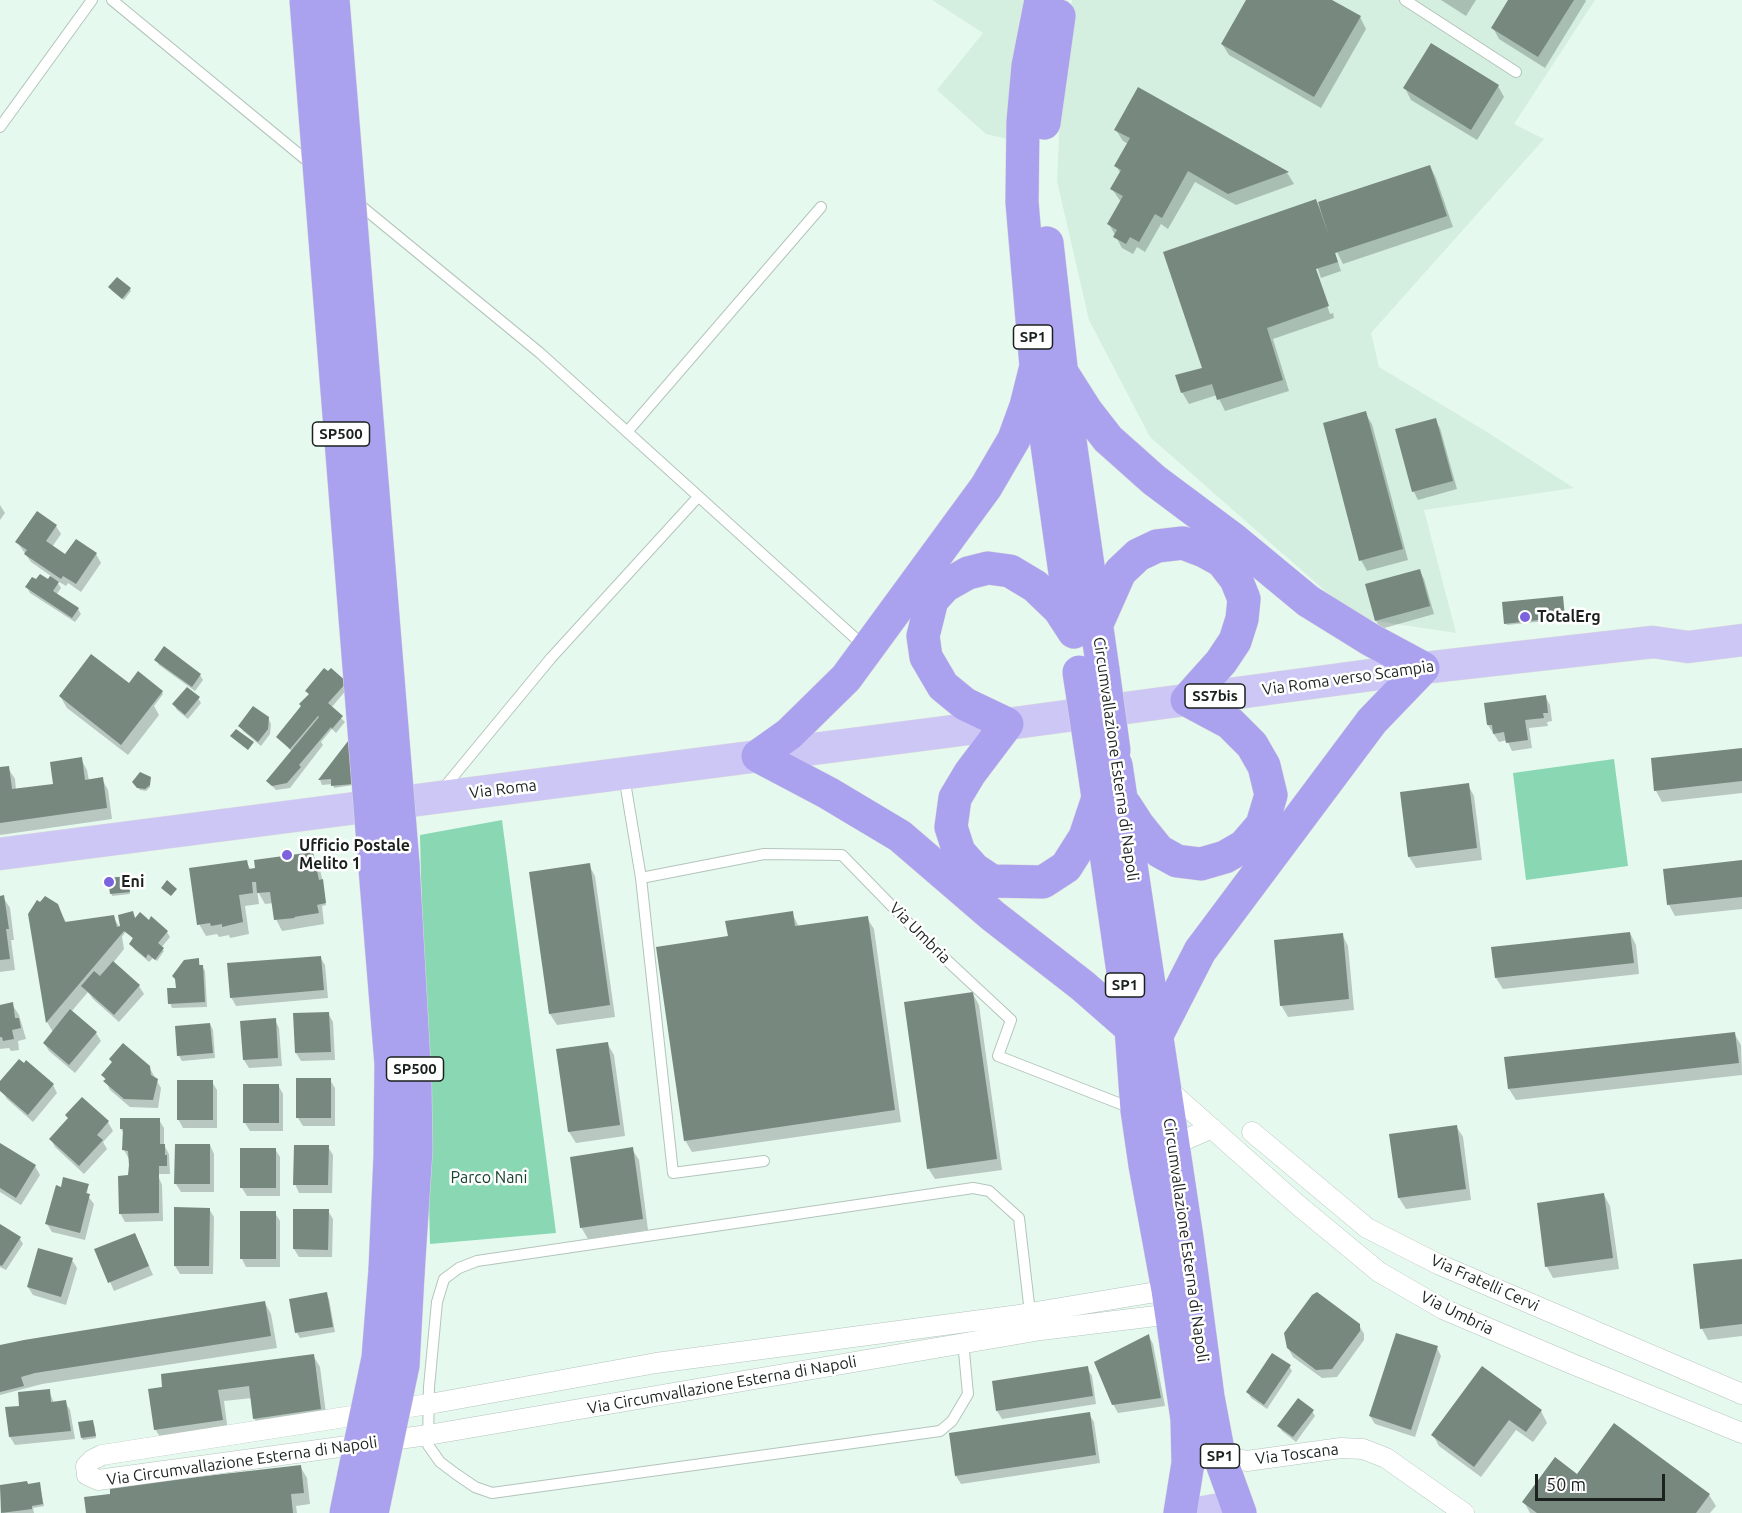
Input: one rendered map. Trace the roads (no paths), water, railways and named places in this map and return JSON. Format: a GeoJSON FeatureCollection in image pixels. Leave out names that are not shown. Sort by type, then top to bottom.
{"type":"FeatureCollection","features":[{"type":"Feature","properties":{"kind":"highway","name":"SP500"},"geometry":{"type":"LineString","coordinates":[[306,0],[389,866]]}},
{"type":"Feature","properties":{"kind":"highway","name":"SP500"},"geometry":{"type":"LineString","coordinates":[[333,0],[389,866],[390,1157],[403,1365],[372,1513]]}},
{"type":"Feature","properties":{"kind":"highway","name":"Circumvallazione Esterna di Napoli"},"geometry":{"type":"LineString","coordinates":[[1041,0],[1028,66],[1023,122],[1022,202],[1144,1031],[1164,1086],[1208,1397],[1220,1455],[1240,1513]]}},
{"type":"Feature","properties":{"kind":"highway","name":"Circumvallazione Esterna di Napoli"},"geometry":{"type":"LineString","coordinates":[[1048,369],[1043,133],[1061,0]]}},
{"type":"Feature","properties":{"kind":"highway"},"geometry":{"type":"LineString","coordinates":[[1048,369],[1108,439],[1154,480],[1233,539],[1308,601],[1371,640],[1423,668],[1372,720],[1200,951],[1144,1031],[993,916],[900,836],[828,793],[758,756],[789,734],[846,678],[868,650],[986,487],[1014,439],[1026,406],[1048,369]]}},
{"type":"Feature","properties":{"kind":"highway"},"geometry":{"type":"LineString","coordinates":[[1183,543],[1222,561],[1236,579],[1244,598],[1242,619],[1235,641],[1221,662],[1187,700],[1230,723],[1252,745],[1264,766],[1271,795],[1262,825],[1244,846],[1225,857],[1201,864],[1177,861],[1159,850],[1107,783],[1085,837],[1066,867],[1043,882],[992,881],[974,869],[959,852],[951,826],[955,798],[970,773],[1007,724],[965,704],[943,686],[926,657],[923,636],[932,600],[945,586],[968,573],[988,568],[1010,571],[1035,586],[1085,629],[1120,572],[1138,555],[1158,546],[1183,543]]}},
{"type":"Feature","properties":{"kind":"highway","name":"Circumvallazione Esterna di Napoli"},"geometry":{"type":"LineString","coordinates":[[1144,1031],[1137,1110],[1170,1302],[1187,1419],[1188,1463],[1180,1513]]}},
{"type":"Feature","properties":{"kind":"highway","name":"SP500"},"geometry":{"type":"LineString","coordinates":[[346,1513],[397,1272]]}},
{"type":"Feature","properties":{"kind":"main road","name":"Via Roma verso Scampia"},"geometry":{"type":"LineString","coordinates":[[1007,724],[1423,668],[1653,642],[1687,629],[1742,622]]}},
{"type":"Feature","properties":{"kind":"main road","name":"Via Roma verso Scampia"},"geometry":{"type":"LineString","coordinates":[[1653,642],[1688,647],[1742,640]]}},
{"type":"Feature","properties":{"kind":"main road","name":"Via Roma"},"geometry":{"type":"LineString","coordinates":[[0,854],[1007,724]]}},
{"type":"Feature","properties":{"kind":"main road"},"geometry":{"type":"LineString","coordinates":[[1199,1513],[1215,1510],[1229,1513]]}},
{"type":"Feature","properties":{"kind":"street","name":"Via Umbria"},"geometry":{"type":"LineString","coordinates":[[1164,1086],[1298,1205],[1379,1272],[1443,1309],[1570,1364],[1742,1432]]}},
{"type":"Feature","properties":{"kind":"street"},"geometry":{"type":"LineString","coordinates":[[1173,1145],[1212,1128]]}},
{"type":"Feature","properties":{"kind":"street","name":"Via Fratelli Cervi"},"geometry":{"type":"LineString","coordinates":[[1252,1132],[1367,1228],[1438,1264],[1742,1394]]}},
{"type":"Feature","properties":{"kind":"street","name":"Via Circumvallazione Esterna di Napoli"},"geometry":{"type":"LineString","coordinates":[[1170,1302],[1041,1330],[428,1436],[98,1480],[87,1474],[86,1466],[102,1455],[429,1404],[656,1363],[1029,1313],[1170,1302]]}},
{"type":"Feature","properties":{"kind":"street","name":"Via Toscana"},"geometry":{"type":"LineString","coordinates":[[1220,1455],[1247,1461],[1341,1448],[1363,1449],[1386,1458],[1464,1513]]}},
{"type":"Feature","properties":{"kind":"lane"},"geometry":{"type":"LineString","coordinates":[[0,127],[92,0]]}},
{"type":"Feature","properties":{"kind":"lane"},"geometry":{"type":"LineString","coordinates":[[112,0],[330,180]]}},
{"type":"Feature","properties":{"kind":"lane"},"geometry":{"type":"LineString","coordinates":[[1405,0],[1516,72]]}},
{"type":"Feature","properties":{"kind":"lane"},"geometry":{"type":"LineString","coordinates":[[339,188],[540,353],[868,650]]}},
{"type":"Feature","properties":{"kind":"lane"},"geometry":{"type":"LineString","coordinates":[[627,432],[820,207]]}},
{"type":"Feature","properties":{"kind":"lane"},"geometry":{"type":"LineString","coordinates":[[436,797],[551,658],[698,497]]}},
{"type":"Feature","properties":{"kind":"lane"},"geometry":{"type":"LineString","coordinates":[[624,773],[641,878],[673,1173],[764,1161]]}},
{"type":"Feature","properties":{"kind":"lane","name":"Via Umbria"},"geometry":{"type":"LineString","coordinates":[[641,878],[764,854],[842,855],[922,937],[1011,1020],[999,1056],[1137,1110]]}},
{"type":"Feature","properties":{"kind":"lane"},"geometry":{"type":"LineString","coordinates":[[960,1323],[968,1394],[952,1421],[940,1431],[492,1493],[475,1486],[440,1462],[428,1444],[436,1302],[444,1279],[459,1268],[489,1259],[973,1188],[989,1191],[1020,1218],[1029,1313]]}},
{"type":"Feature","properties":{"kind":"place","name":"TotalErg"},"geometry":{"type":"Point","coordinates":[1525,617]}},
{"type":"Feature","properties":{"kind":"place","name":"Ufficio Postale Melito 1"},"geometry":{"type":"Point","coordinates":[287,855]}},
{"type":"Feature","properties":{"kind":"place","name":"Eni"},"geometry":{"type":"Point","coordinates":[109,882]}},
{"type":"Feature","properties":{"kind":"park label","name":"Parco Nani"},"geometry":{"type":"Point","coordinates":[489,1178]}}]}
